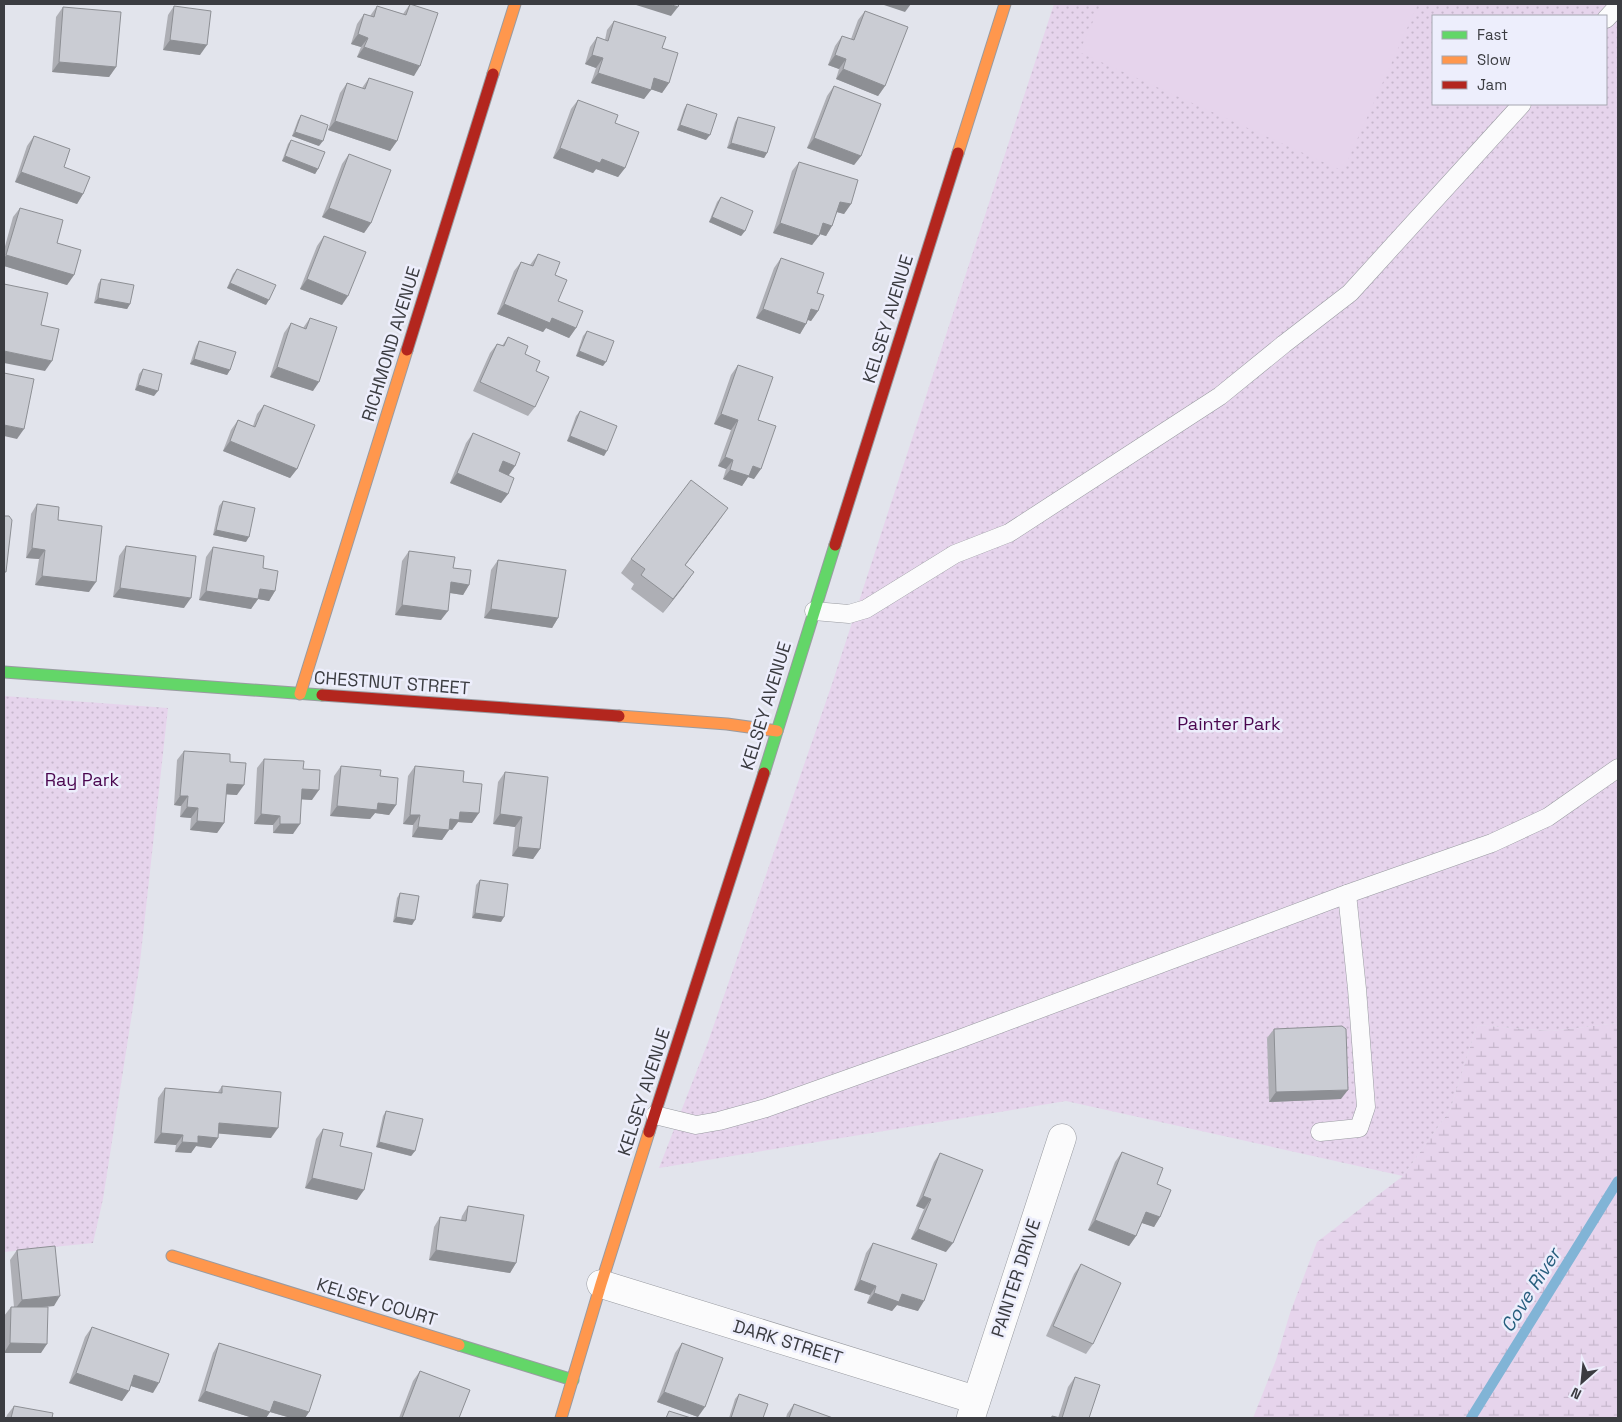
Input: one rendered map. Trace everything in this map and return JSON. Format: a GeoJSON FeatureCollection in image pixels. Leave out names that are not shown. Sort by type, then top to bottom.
{"type":"FeatureCollection","features":[{"type":"Feature","properties":{"kind":"street","name":"RICHMOND AVENUE"},"geometry":{"type":"LineString","coordinates":[[300,694],[515,4]]}},
{"type":"Feature","properties":{"kind":"street","name":"KELSEY AVENUE"},"geometry":{"type":"LineString","coordinates":[[561,1418],[601,1284],[1005,4]]}},
{"type":"Feature","properties":{"kind":"street","name":"CHESTNUT STREET"},"geometry":{"type":"LineString","coordinates":[[4,672],[708,723],[777,731]]}},
{"type":"Feature","properties":{"kind":"street","name":"PAINTER DRIVE"},"geometry":{"type":"LineString","coordinates":[[973,1409],[1062,1138]]}},
{"type":"Feature","properties":{"kind":"street","name":"KELSEY COURT"},"geometry":{"type":"LineString","coordinates":[[172,1256],[573,1380]]}},
{"type":"Feature","properties":{"kind":"street","name":"DARK STREET"},"geometry":{"type":"LineString","coordinates":[[601,1284],[973,1409]]}},
{"type":"Feature","properties":{"kind":"lane"},"geometry":{"type":"LineString","coordinates":[[1607,18],[1618,6]]}},
{"type":"Feature","properties":{"kind":"lane"},"geometry":{"type":"LineString","coordinates":[[814,611],[848,614],[866,609],[954,554],[1009,533],[1220,396],[1350,293],[1521,105]]}},
{"type":"Feature","properties":{"kind":"lane"},"geometry":{"type":"LineString","coordinates":[[655,1115],[696,1126],[719,1121],[766,1108],[954,1041],[1347,894],[1492,844],[1548,817],[1618,768]]}},
{"type":"Feature","properties":{"kind":"lane"},"geometry":{"type":"LineString","coordinates":[[1320,1132],[1359,1128],[1366,1107],[1347,894]]}},
{"type":"Feature","properties":{"kind":"green space","name":"Painter Park"},"geometry":{"type":"Polygon","coordinates":[[[1054,4],[1618,4],[1618,1023],[1551,1031],[1477,1025],[1450,1110],[1403,1176],[1066,1101],[659,1168],[708,1042],[831,687],[1054,4]]]}},
{"type":"Feature","properties":{"kind":"green space"},"geometry":{"type":"Polygon","coordinates":[[[1101,4],[1418,4],[1343,171],[1079,52],[1101,4]]]}},
{"type":"Feature","properties":{"kind":"green space","name":"Ray Park"},"geometry":{"type":"Polygon","coordinates":[[[4,696],[168,708],[140,962],[103,1199],[93,1243],[4,1252],[4,696]]]}},
{"type":"Feature","properties":{"kind":"green space"},"geometry":{"type":"Polygon","coordinates":[[[1618,1023],[1618,1418],[1253,1418],[1276,1360],[1290,1313],[1317,1242],[1403,1176],[1450,1110],[1477,1025],[1551,1031],[1618,1023]]]}},
{"type":"Feature","properties":{"kind":"building"},"geometry":{"type":"Polygon","coordinates":[[[410,4],[438,13],[420,66],[364,47],[368,38],[358,34],[364,14],[374,17],[377,6],[406,15],[410,4]]]}},
{"type":"Feature","properties":{"kind":"building"},"geometry":{"type":"Polygon","coordinates":[[[174,6],[211,11],[207,45],[170,40],[174,6]]]}},
{"type":"Feature","properties":{"kind":"building"},"geometry":{"type":"Polygon","coordinates":[[[63,7],[121,12],[116,67],[59,62],[63,7]]]}},
{"type":"Feature","properties":{"kind":"building"},"geometry":{"type":"Polygon","coordinates":[[[865,11],[908,27],[885,86],[843,69],[846,59],[835,55],[842,36],[854,40],[865,11]]]}},
{"type":"Feature","properties":{"kind":"building"},"geometry":{"type":"Polygon","coordinates":[[[614,21],[666,37],[662,48],[678,53],[669,83],[654,78],[651,90],[598,73],[603,58],[592,55],[597,37],[608,41],[614,21]]]}},
{"type":"Feature","properties":{"kind":"building"},"geometry":{"type":"Polygon","coordinates":[[[369,78],[413,92],[397,141],[335,121],[347,83],[365,89],[369,78]]]}},
{"type":"Feature","properties":{"kind":"building"},"geometry":{"type":"Polygon","coordinates":[[[834,86],[881,104],[861,156],[814,138],[834,86]]]}},
{"type":"Feature","properties":{"kind":"building"},"geometry":{"type":"Polygon","coordinates":[[[578,100],[618,115],[615,123],[639,132],[625,168],[602,159],[600,163],[560,148],[578,100]]]}},
{"type":"Feature","properties":{"kind":"building"},"geometry":{"type":"Polygon","coordinates":[[[687,104],[717,114],[710,135],[680,125],[687,104]]]}},
{"type":"Feature","properties":{"kind":"building"},"geometry":{"type":"Polygon","coordinates":[[[301,115],[328,125],[323,141],[295,132],[301,115]]]}},
{"type":"Feature","properties":{"kind":"building"},"geometry":{"type":"Polygon","coordinates":[[[738,117],[775,127],[767,153],[731,143],[738,117]]]}},
{"type":"Feature","properties":{"kind":"building"},"geometry":{"type":"Polygon","coordinates":[[[34,136],[70,149],[64,167],[90,177],[83,194],[21,172],[34,136]]]}},
{"type":"Feature","properties":{"kind":"building"},"geometry":{"type":"Polygon","coordinates":[[[291,140],[325,152],[318,169],[285,156],[291,140]]]}},
{"type":"Feature","properties":{"kind":"building"},"geometry":{"type":"Polygon","coordinates":[[[349,154],[391,170],[371,223],[329,208],[349,154]]]}},
{"type":"Feature","properties":{"kind":"building"},"geometry":{"type":"Polygon","coordinates":[[[799,162],[858,180],[851,204],[840,202],[832,226],[823,223],[819,236],[780,223],[799,162]]]}},
{"type":"Feature","properties":{"kind":"building"},"geometry":{"type":"Polygon","coordinates":[[[721,197],[753,211],[745,231],[712,217],[721,197]]]}},
{"type":"Feature","properties":{"kind":"building"},"geometry":{"type":"Polygon","coordinates":[[[20,208],[63,220],[57,243],[81,250],[74,275],[6,255],[20,208]]]}},
{"type":"Feature","properties":{"kind":"building"},"geometry":{"type":"Polygon","coordinates":[[[324,236],[366,252],[348,296],[307,279],[324,236]]]}},
{"type":"Feature","properties":{"kind":"building"},"geometry":{"type":"Polygon","coordinates":[[[538,254],[560,262],[555,275],[567,280],[558,301],[583,311],[576,328],[552,318],[550,323],[504,304],[521,262],[533,266],[538,254]]]}},
{"type":"Feature","properties":{"kind":"building"},"geometry":{"type":"Polygon","coordinates":[[[781,258],[824,273],[817,293],[824,295],[818,311],[811,309],[806,324],[763,309],[781,258]]]}},
{"type":"Feature","properties":{"kind":"building"},"geometry":{"type":"Polygon","coordinates":[[[237,269],[276,285],[269,300],[230,283],[237,269]]]}},
{"type":"Feature","properties":{"kind":"building"},"geometry":{"type":"Polygon","coordinates":[[[101,279],[134,285],[130,304],[98,298],[101,279]]]}},
{"type":"Feature","properties":{"kind":"building"},"geometry":{"type":"Polygon","coordinates":[[[4,284],[48,293],[41,325],[59,329],[52,361],[4,351],[4,284]]]}},
{"type":"Feature","properties":{"kind":"building"},"geometry":{"type":"Polygon","coordinates":[[[310,318],[337,327],[319,382],[277,367],[291,323],[306,329],[310,318]]]}},
{"type":"Feature","properties":{"kind":"building"},"geometry":{"type":"Polygon","coordinates":[[[587,331],[614,341],[606,362],[579,351],[587,331]]]}},
{"type":"Feature","properties":{"kind":"building"},"geometry":{"type":"Polygon","coordinates":[[[508,337],[528,346],[525,354],[540,361],[536,371],[549,377],[535,407],[480,382],[497,344],[504,346],[508,337]]]}},
{"type":"Feature","properties":{"kind":"building"},"geometry":{"type":"Polygon","coordinates":[[[199,341],[236,352],[230,370],[194,359],[199,341]]]}},
{"type":"Feature","properties":{"kind":"building"},"geometry":{"type":"Polygon","coordinates":[[[738,365],[773,377],[758,420],[776,426],[761,469],[753,466],[749,476],[730,470],[733,460],[725,457],[738,420],[721,414],[738,365]]]}},
{"type":"Feature","properties":{"kind":"building"},"geometry":{"type":"Polygon","coordinates":[[[143,369],[162,374],[158,391],[138,385],[143,369]]]}},
{"type":"Feature","properties":{"kind":"building"},"geometry":{"type":"Polygon","coordinates":[[[4,373],[34,379],[24,429],[4,425],[4,373]]]}},
{"type":"Feature","properties":{"kind":"building"},"geometry":{"type":"Polygon","coordinates":[[[264,405],[315,425],[297,469],[230,441],[238,420],[255,427],[264,405]]]}},
{"type":"Feature","properties":{"kind":"building"},"geometry":{"type":"Polygon","coordinates":[[[580,411],[617,426],[607,451],[570,436],[580,411]]]}},
{"type":"Feature","properties":{"kind":"building"},"geometry":{"type":"Polygon","coordinates":[[[473,433],[520,453],[515,466],[503,461],[499,471],[514,478],[508,494],[457,473],[473,433]]]}},
{"type":"Feature","properties":{"kind":"building"},"geometry":{"type":"Polygon","coordinates":[[[691,480],[728,508],[685,565],[694,572],[673,599],[641,575],[645,569],[631,559],[691,480]]]}},
{"type":"Feature","properties":{"kind":"building"},"geometry":{"type":"Polygon","coordinates":[[[223,501],[255,508],[249,537],[216,530],[223,501]]]}},
{"type":"Feature","properties":{"kind":"building"},"geometry":{"type":"Polygon","coordinates":[[[37,504],[59,507],[58,520],[102,526],[96,582],[42,576],[45,550],[32,548],[37,504]]]}},
{"type":"Feature","properties":{"kind":"building"},"geometry":{"type":"Polygon","coordinates":[[[4,516],[9,516],[12,520],[6,572],[4,572],[4,516]]]}},
{"type":"Feature","properties":{"kind":"building"},"geometry":{"type":"Polygon","coordinates":[[[126,546],[196,556],[191,598],[120,588],[126,546]]]}},
{"type":"Feature","properties":{"kind":"building"},"geometry":{"type":"Polygon","coordinates":[[[213,547],[264,556],[263,568],[278,571],[275,591],[260,589],[258,599],[206,591],[213,547]]]}},
{"type":"Feature","properties":{"kind":"building"},"geometry":{"type":"Polygon","coordinates":[[[409,551],[455,557],[453,568],[471,570],[469,585],[451,582],[448,611],[402,605],[409,551]]]}},
{"type":"Feature","properties":{"kind":"building"},"geometry":{"type":"Polygon","coordinates":[[[498,560],[566,570],[558,618],[491,609],[498,560]]]}},
{"type":"Feature","properties":{"kind":"building"},"geometry":{"type":"Polygon","coordinates":[[[184,751],[230,754],[230,762],[246,763],[244,785],[227,784],[224,823],[197,821],[198,808],[187,807],[188,796],[180,796],[184,751]]]}},
{"type":"Feature","properties":{"kind":"building"},"geometry":{"type":"Polygon","coordinates":[[[264,759],[304,761],[303,769],[320,770],[319,790],[302,789],[300,824],[280,824],[280,816],[261,814],[264,759]]]}},
{"type":"Feature","properties":{"kind":"building"},"geometry":{"type":"Polygon","coordinates":[[[341,766],[381,770],[380,776],[398,778],[396,805],[378,803],[377,810],[337,806],[341,766]]]}},
{"type":"Feature","properties":{"kind":"building"},"geometry":{"type":"Polygon","coordinates":[[[415,766],[464,771],[463,782],[482,784],[479,813],[460,812],[459,820],[450,819],[449,830],[418,827],[420,815],[410,815],[415,766]]]}},
{"type":"Feature","properties":{"kind":"building"},"geometry":{"type":"Polygon","coordinates":[[[505,772],[548,777],[540,849],[518,847],[522,817],[500,814],[505,772]]]}},
{"type":"Feature","properties":{"kind":"building"},"geometry":{"type":"Polygon","coordinates":[[[480,880],[508,884],[504,917],[475,913],[480,880]]]}},
{"type":"Feature","properties":{"kind":"building"},"geometry":{"type":"Polygon","coordinates":[[[400,893],[419,896],[415,920],[396,917],[400,893]]]}},
{"type":"Feature","properties":{"kind":"building"},"geometry":{"type":"Polygon","coordinates":[[[1342,1026],[1346,1029],[1348,1090],[1276,1092],[1274,1029],[1342,1026]]]}},
{"type":"Feature","properties":{"kind":"building"},"geometry":{"type":"Polygon","coordinates":[[[222,1086],[281,1092],[278,1128],[219,1123],[218,1138],[198,1136],[198,1143],[182,1142],[183,1135],[161,1133],[165,1088],[222,1093],[222,1086]]]}},
{"type":"Feature","properties":{"kind":"building"},"geometry":{"type":"Polygon","coordinates":[[[386,1111],[423,1119],[415,1151],[379,1142],[386,1111]]]}},
{"type":"Feature","properties":{"kind":"building"},"geometry":{"type":"Polygon","coordinates":[[[323,1129],[343,1133],[340,1146],[372,1153],[364,1190],[312,1178],[323,1129]]]}},
{"type":"Feature","properties":{"kind":"building"},"geometry":{"type":"Polygon","coordinates":[[[1122,1152],[1163,1168],[1157,1184],[1171,1190],[1160,1217],[1146,1212],[1136,1236],[1095,1220],[1122,1152]]]}},
{"type":"Feature","properties":{"kind":"building"},"geometry":{"type":"Polygon","coordinates":[[[940,1153],[983,1170],[953,1243],[918,1229],[931,1199],[923,1196],[940,1153]]]}},
{"type":"Feature","properties":{"kind":"building"},"geometry":{"type":"Polygon","coordinates":[[[468,1206],[524,1215],[516,1263],[436,1250],[440,1217],[466,1221],[468,1206]]]}},
{"type":"Feature","properties":{"kind":"building"},"geometry":{"type":"Polygon","coordinates":[[[873,1243],[937,1264],[924,1301],[902,1294],[899,1302],[874,1293],[876,1286],[860,1280],[873,1243]]]}},
{"type":"Feature","properties":{"kind":"building"},"geometry":{"type":"Polygon","coordinates":[[[55,1246],[60,1296],[22,1300],[17,1250],[55,1246]]]}},
{"type":"Feature","properties":{"kind":"building"},"geometry":{"type":"Polygon","coordinates":[[[1081,1264],[1121,1283],[1093,1344],[1053,1326],[1081,1264]]]}},
{"type":"Feature","properties":{"kind":"building"},"geometry":{"type":"Polygon","coordinates":[[[11,1307],[48,1307],[47,1344],[10,1343],[11,1307]]]}},
{"type":"Feature","properties":{"kind":"building"},"geometry":{"type":"Polygon","coordinates":[[[92,1327],[169,1354],[159,1383],[134,1375],[129,1391],[76,1373],[92,1327]]]}},
{"type":"Feature","properties":{"kind":"building"},"geometry":{"type":"Polygon","coordinates":[[[219,1343],[321,1375],[309,1412],[274,1401],[270,1412],[205,1391],[219,1343]]]}},
{"type":"Feature","properties":{"kind":"building"},"geometry":{"type":"Polygon","coordinates":[[[682,1343],[723,1358],[705,1407],[664,1392],[682,1343]]]}},
{"type":"Feature","properties":{"kind":"building"},"geometry":{"type":"Polygon","coordinates":[[[420,1371],[470,1390],[459,1418],[402,1418],[420,1371]]]}},
{"type":"Feature","properties":{"kind":"building"},"geometry":{"type":"Polygon","coordinates":[[[1075,1377],[1100,1385],[1089,1418],[1062,1418],[1075,1377]]]}},
{"type":"Feature","properties":{"kind":"building"},"geometry":{"type":"Polygon","coordinates":[[[739,1394],[768,1404],[763,1418],[731,1418],[739,1394]]]}},
{"type":"Feature","properties":{"kind":"building"},"geometry":{"type":"Polygon","coordinates":[[[794,1404],[833,1418],[789,1418],[794,1404]]]}},
{"type":"Feature","properties":{"kind":"building"},"geometry":{"type":"Polygon","coordinates":[[[14,1406],[53,1413],[52,1418],[11,1418],[14,1406]]]}},
{"type":"Feature","properties":{"kind":"building"},"geometry":{"type":"Polygon","coordinates":[[[669,1411],[691,1418],[666,1418],[669,1411]]]}},
{"type":"Feature","properties":{"kind":"waterway","name":"Cove River"},"geometry":{"type":"LineString","coordinates":[[1471,1418],[1618,1181]]}},
{"type":"Feature","properties":{"kind":"traffic: fast"},"geometry":{"type":"LineString","coordinates":[[764,773],[835,545]]}},
{"type":"Feature","properties":{"kind":"traffic: fast"},"geometry":{"type":"LineString","coordinates":[[4,672],[322,695]]}},
{"type":"Feature","properties":{"kind":"traffic: fast"},"geometry":{"type":"LineString","coordinates":[[459,1345],[573,1380]]}},
{"type":"Feature","properties":{"kind":"traffic: slow"},"geometry":{"type":"LineString","coordinates":[[493,74],[515,4]]}},
{"type":"Feature","properties":{"kind":"traffic: slow"},"geometry":{"type":"LineString","coordinates":[[958,153],[1005,4]]}},
{"type":"Feature","properties":{"kind":"traffic: slow"},"geometry":{"type":"LineString","coordinates":[[300,694],[407,350]]}},
{"type":"Feature","properties":{"kind":"traffic: slow"},"geometry":{"type":"LineString","coordinates":[[619,716],[727,724],[777,731]]}},
{"type":"Feature","properties":{"kind":"traffic: slow"},"geometry":{"type":"LineString","coordinates":[[561,1418],[649,1132]]}},
{"type":"Feature","properties":{"kind":"traffic: slow"},"geometry":{"type":"LineString","coordinates":[[172,1256],[459,1345]]}},
{"type":"Feature","properties":{"kind":"traffic: jam"},"geometry":{"type":"LineString","coordinates":[[407,350],[493,74]]}},
{"type":"Feature","properties":{"kind":"traffic: jam"},"geometry":{"type":"LineString","coordinates":[[835,545],[958,153]]}},
{"type":"Feature","properties":{"kind":"traffic: jam"},"geometry":{"type":"LineString","coordinates":[[322,695],[619,716]]}},
{"type":"Feature","properties":{"kind":"traffic: jam"},"geometry":{"type":"LineString","coordinates":[[649,1132],[764,773]]}}]}
